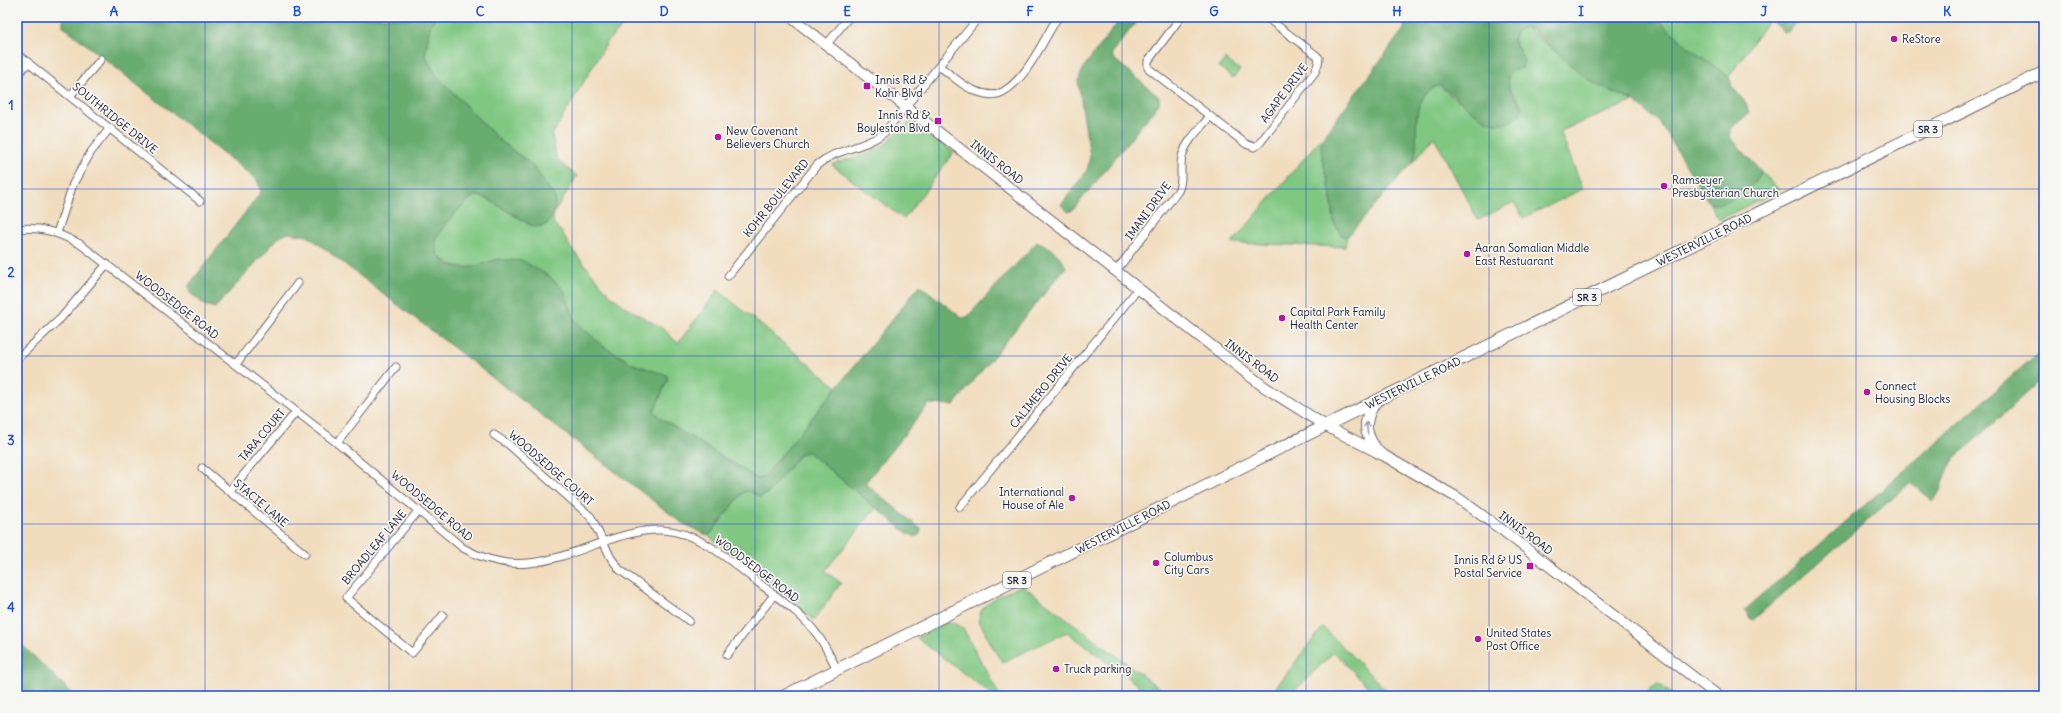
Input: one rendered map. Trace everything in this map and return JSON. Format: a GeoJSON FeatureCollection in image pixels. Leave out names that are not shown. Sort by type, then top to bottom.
{"type":"FeatureCollection","features":[{"type":"Feature","properties":{"kind":"main road","name":"INNIS ROAD"},"geometry":{"type":"LineString","coordinates":[[791,17],[828,44],[1263,386],[1326,426],[1379,453],[1458,498],[1505,532],[1718,696]]}},
{"type":"Feature","properties":{"kind":"main road","name":"WESTERVILLE ROAD"},"geometry":{"type":"LineString","coordinates":[[784,696],[1376,401],[2044,72]]}},
{"type":"Feature","properties":{"kind":"main road"},"geometry":{"type":"LineString","coordinates":[[1376,401],[1366,420],[1370,443],[1379,453]]}},
{"type":"Feature","properties":{"kind":"street"},"geometry":{"type":"LineString","coordinates":[[828,44],[849,17]]}},
{"type":"Feature","properties":{"kind":"street","name":"KOHR BOULEVARD"},"geometry":{"type":"LineString","coordinates":[[728,276],[817,165],[834,154],[874,140],[897,119],[906,105],[979,17]]}},
{"type":"Feature","properties":{"kind":"street"},"geometry":{"type":"LineString","coordinates":[[939,66],[971,89],[990,95],[998,94],[1012,86],[1024,72],[1058,17]]}},
{"type":"Feature","properties":{"kind":"street"},"geometry":{"type":"LineString","coordinates":[[1181,17],[1148,61],[1148,68],[1210,116]]}},
{"type":"Feature","properties":{"kind":"street","name":"AGAPE DRIVE"},"geometry":{"type":"LineString","coordinates":[[1210,116],[1246,144],[1254,147],[1259,144],[1315,72],[1319,58],[1266,17]]}},
{"type":"Feature","properties":{"kind":"street","name":"SOUTHRIDGE DRIVE"},"geometry":{"type":"LineString","coordinates":[[17,54],[200,201]]}},
{"type":"Feature","properties":{"kind":"street"},"geometry":{"type":"LineString","coordinates":[[70,96],[100,59]]}},
{"type":"Feature","properties":{"kind":"street"},"geometry":{"type":"LineString","coordinates":[[17,76],[28,62]]}},
{"type":"Feature","properties":{"kind":"street","name":"IMANI DRIVE"},"geometry":{"type":"LineString","coordinates":[[1116,271],[1178,191],[1181,183],[1181,159],[1183,152],[1210,116]]}},
{"type":"Feature","properties":{"kind":"street"},"geometry":{"type":"LineString","coordinates":[[57,233],[73,184],[91,152],[110,128]]}},
{"type":"Feature","properties":{"kind":"street","name":"WOODSEDGE ROAD"},"geometry":{"type":"LineString","coordinates":[[17,229],[33,227],[57,233],[80,244],[337,443],[463,548],[477,556],[510,565],[526,564],[564,556],[604,541],[638,532],[662,530],[685,535],[707,544],[721,553],[794,611],[819,636],[837,669]]}},
{"type":"Feature","properties":{"kind":"street"},"geometry":{"type":"LineString","coordinates":[[17,359],[61,318],[107,264]]}},
{"type":"Feature","properties":{"kind":"street"},"geometry":{"type":"LineString","coordinates":[[236,364],[298,283]]}},
{"type":"Feature","properties":{"kind":"street","name":"CALIMERO DRIVE"},"geometry":{"type":"LineString","coordinates":[[960,507],[1138,289]]}},
{"type":"Feature","properties":{"kind":"street"},"geometry":{"type":"LineString","coordinates":[[337,443],[396,367]]}},
{"type":"Feature","properties":{"kind":"street","name":"TARA COURT"},"geometry":{"type":"LineString","coordinates":[[230,491],[296,412]]}},
{"type":"Feature","properties":{"kind":"street","name":"WOODSEDGE COURT"},"geometry":{"type":"LineString","coordinates":[[494,435],[508,444],[591,517],[604,541],[610,558],[620,570],[688,621]]}},
{"type":"Feature","properties":{"kind":"street","name":"STACIE LANE"},"geometry":{"type":"LineString","coordinates":[[202,468],[305,554]]}},
{"type":"Feature","properties":{"kind":"street","name":"BROADLEAF LANE"},"geometry":{"type":"LineString","coordinates":[[419,510],[346,598],[412,653],[443,615]]}},
{"type":"Feature","properties":{"kind":"street"},"geometry":{"type":"LineString","coordinates":[[727,655],[774,595]]}},
{"type":"Feature","properties":{"kind":"green space"},"geometry":{"type":"Polygon","coordinates":[[[75,17],[435,17],[430,26],[425,55],[436,75],[498,139],[532,165],[555,197],[554,213],[546,225],[534,227],[488,199],[475,195],[453,215],[435,239],[438,256],[448,264],[465,269],[499,259],[523,261],[550,277],[564,290],[575,321],[604,347],[633,364],[666,375],[668,378],[654,411],[660,418],[758,479],[763,478],[920,285],[962,318],[967,317],[1037,242],[1046,245],[1054,251],[1061,258],[1066,267],[954,405],[929,404],[865,483],[921,529],[920,534],[916,537],[907,533],[808,452],[801,453],[767,494],[760,497],[749,491],[743,492],[709,536],[682,523],[308,236],[288,233],[278,238],[215,308],[205,305],[189,292],[189,285],[261,192],[257,180],[63,26],[63,20],[75,17]]]}},
{"type":"Feature","properties":{"kind":"green space"},"geometry":{"type":"Polygon","coordinates":[[[435,17],[635,17],[630,18],[608,41],[552,135],[557,160],[577,176],[554,213],[555,197],[532,165],[498,139],[436,75],[425,55],[430,26],[435,17]]]}},
{"type":"Feature","properties":{"kind":"green space"},"geometry":{"type":"Polygon","coordinates":[[[1122,17],[1140,17],[1112,53],[1113,58],[1159,97],[1159,104],[1073,210],[1068,212],[1061,205],[1087,170],[1090,156],[1078,82],[1083,68],[1122,17]]]}},
{"type":"Feature","properties":{"kind":"green space"},"geometry":{"type":"Polygon","coordinates":[[[1402,17],[1656,17],[1688,47],[1729,77],[1732,87],[1746,103],[1749,113],[1731,129],[1730,137],[1761,171],[1756,182],[1733,199],[1720,204],[1714,204],[1708,201],[1660,123],[1634,101],[1599,86],[1582,75],[1532,30],[1525,27],[1518,30],[1513,39],[1524,60],[1522,68],[1512,71],[1508,75],[1509,87],[1522,107],[1520,116],[1508,122],[1497,123],[1486,120],[1476,114],[1439,85],[1428,92],[1418,108],[1416,151],[1413,162],[1347,237],[1341,235],[1334,222],[1330,190],[1322,158],[1321,144],[1328,130],[1404,29],[1405,22],[1402,17]]]}},
{"type":"Feature","properties":{"kind":"green space"},"geometry":{"type":"Polygon","coordinates":[[[1656,17],[1768,17],[1769,19],[1729,77],[1688,47],[1656,17]]]}},
{"type":"Feature","properties":{"kind":"green space"},"geometry":{"type":"Polygon","coordinates":[[[1768,17],[1800,17],[1788,32],[1784,32],[1768,17]]]}},
{"type":"Feature","properties":{"kind":"green space"},"geometry":{"type":"Polygon","coordinates":[[[1525,27],[1599,86],[1634,101],[1560,131],[1583,189],[1523,218],[1514,202],[1478,220],[1434,137],[1413,162],[1416,151],[1418,109],[1428,92],[1439,85],[1457,100],[1522,107],[1508,87],[1508,75],[1512,71],[1520,50],[1513,39],[1518,30],[1525,27]]]}},
{"type":"Feature","properties":{"kind":"green space"},"geometry":{"type":"Polygon","coordinates":[[[1225,59],[1240,70],[1233,78],[1219,67],[1225,59]]]}},
{"type":"Feature","properties":{"kind":"green space"},"geometry":{"type":"Polygon","coordinates":[[[911,122],[916,123],[954,152],[904,219],[832,165],[875,151],[884,145],[902,127],[911,122]]]}},
{"type":"Feature","properties":{"kind":"green space"},"geometry":{"type":"Polygon","coordinates":[[[1328,130],[1321,144],[1322,158],[1330,190],[1334,222],[1341,235],[1347,237],[1345,247],[1232,243],[1328,130]]]}},
{"type":"Feature","properties":{"kind":"green space"},"geometry":{"type":"Polygon","coordinates":[[[1761,171],[1779,190],[1719,220],[1708,201],[1713,205],[1759,178],[1761,171]]]}},
{"type":"Feature","properties":{"kind":"green space"},"geometry":{"type":"Polygon","coordinates":[[[475,195],[488,199],[534,227],[546,225],[554,213],[553,222],[563,234],[570,247],[610,295],[624,306],[665,330],[678,343],[718,290],[837,387],[763,478],[758,479],[660,418],[654,412],[668,378],[666,375],[633,364],[604,347],[575,321],[569,304],[499,259],[474,266],[461,267],[447,262],[438,256],[435,239],[453,215],[475,195]]]}},
{"type":"Feature","properties":{"kind":"green space"},"geometry":{"type":"Polygon","coordinates":[[[2044,348],[2044,363],[2040,367],[2037,383],[1951,462],[1941,489],[1934,501],[1910,483],[1753,620],[1749,618],[1745,610],[2044,348]]]}},
{"type":"Feature","properties":{"kind":"green space"},"geometry":{"type":"Polygon","coordinates":[[[808,452],[876,508],[825,571],[841,583],[814,620],[709,536],[743,492],[749,491],[760,497],[767,494],[801,453],[808,452]]]}},
{"type":"Feature","properties":{"kind":"green space"},"geometry":{"type":"Polygon","coordinates":[[[1022,585],[1170,696],[1152,696],[1067,632],[1003,662],[997,655],[979,621],[980,614],[983,608],[994,598],[1022,585]]]}},
{"type":"Feature","properties":{"kind":"green space"},"geometry":{"type":"Polygon","coordinates":[[[948,622],[958,625],[964,630],[1000,696],[994,696],[917,638],[948,622]]]}},
{"type":"Feature","properties":{"kind":"green space"},"geometry":{"type":"Polygon","coordinates":[[[1323,627],[1392,696],[1377,696],[1334,652],[1289,696],[1269,696],[1323,627]]]}},
{"type":"Feature","properties":{"kind":"green space"},"geometry":{"type":"Polygon","coordinates":[[[17,640],[75,696],[17,696],[17,640]]]}},
{"type":"Feature","properties":{"kind":"green space"},"geometry":{"type":"Polygon","coordinates":[[[1658,683],[1674,696],[1642,696],[1658,683]]]}},
{"type":"Feature","properties":{"kind":"place","name":"ReStore"},"geometry":{"type":"Point","coordinates":[1894,39]}},
{"type":"Feature","properties":{"kind":"place","name":"Innis Rd & Kohr Blvd"},"geometry":{"type":"Point","coordinates":[867,86]}},
{"type":"Feature","properties":{"kind":"place","name":"Innis Rd & Boyleston Blvd"},"geometry":{"type":"Point","coordinates":[938,121]}},
{"type":"Feature","properties":{"kind":"place","name":"New Covenant Believers Church"},"geometry":{"type":"Point","coordinates":[718,137]}},
{"type":"Feature","properties":{"kind":"place","name":"Ramseyer Presbysterian Church"},"geometry":{"type":"Point","coordinates":[1664,186]}},
{"type":"Feature","properties":{"kind":"place","name":"Aaran Somalian Middle East Restuarant"},"geometry":{"type":"Point","coordinates":[1467,254]}},
{"type":"Feature","properties":{"kind":"place","name":"Capital Park Family Health Center"},"geometry":{"type":"Point","coordinates":[1282,318]}},
{"type":"Feature","properties":{"kind":"place","name":"Connect Housing Blocks"},"geometry":{"type":"Point","coordinates":[1867,392]}},
{"type":"Feature","properties":{"kind":"place","name":"International House of Ale"},"geometry":{"type":"Point","coordinates":[1072,498]}},
{"type":"Feature","properties":{"kind":"place","name":"Columbus City Cars"},"geometry":{"type":"Point","coordinates":[1156,563]}},
{"type":"Feature","properties":{"kind":"place","name":"Innis Rd & US Postal Service"},"geometry":{"type":"Point","coordinates":[1530,566]}},
{"type":"Feature","properties":{"kind":"place","name":"United States Post Office"},"geometry":{"type":"Point","coordinates":[1478,639]}},
{"type":"Feature","properties":{"kind":"place","name":"Truck parking"},"geometry":{"type":"Point","coordinates":[1056,669]}}]}
